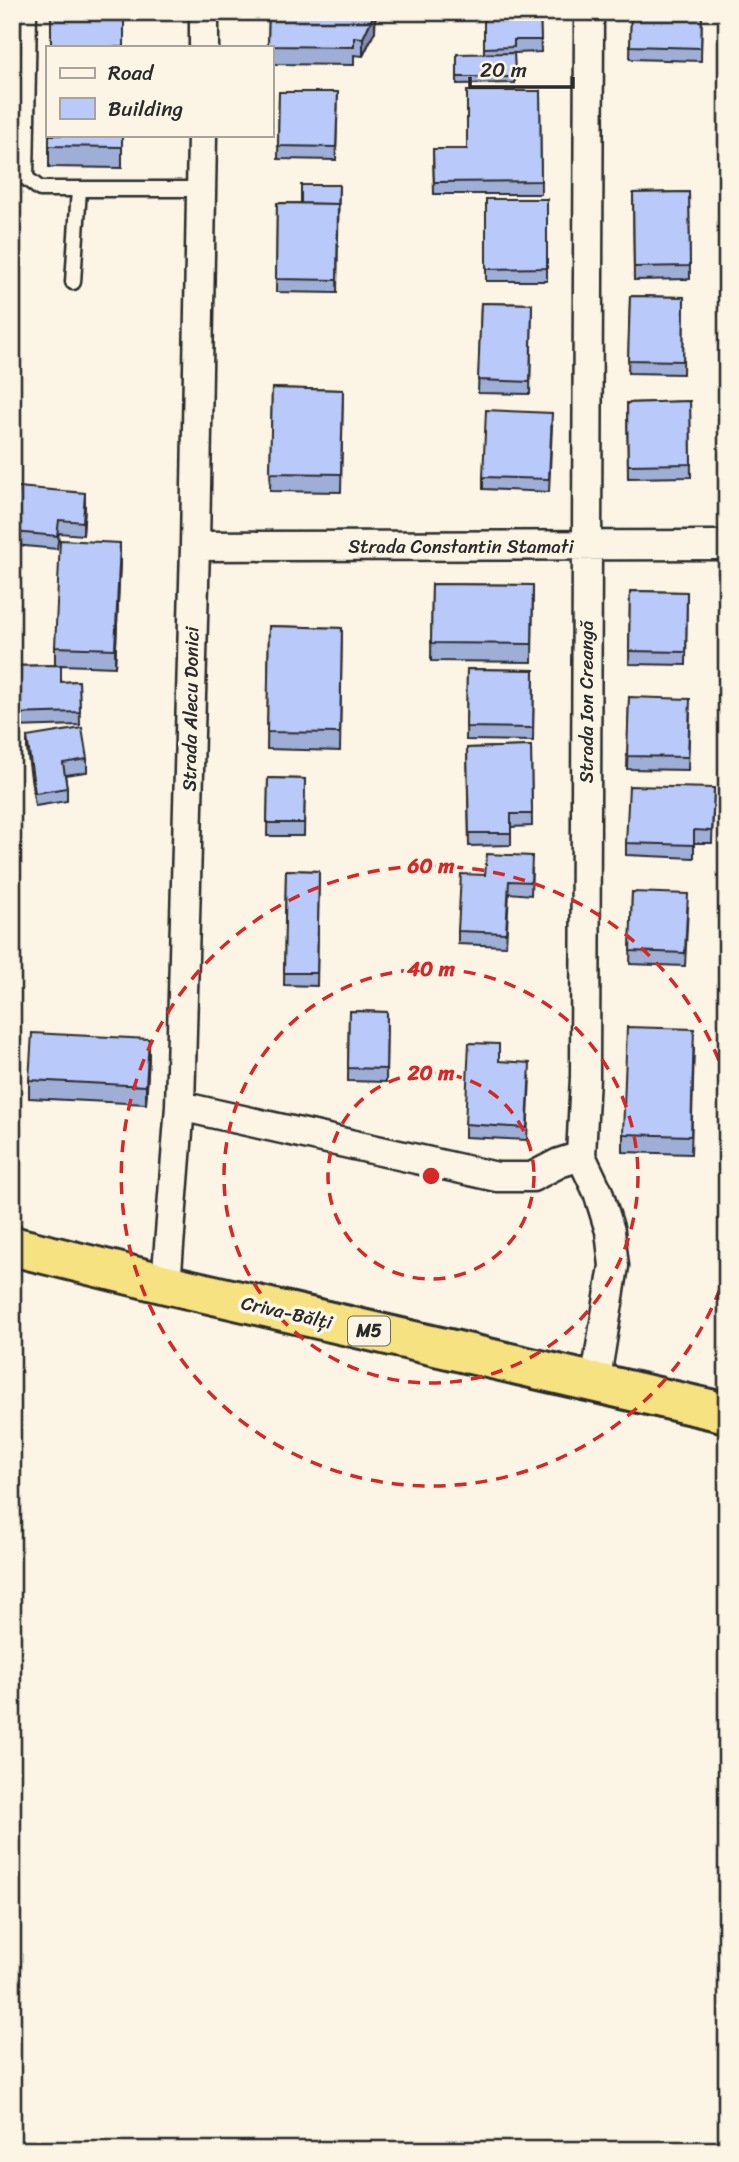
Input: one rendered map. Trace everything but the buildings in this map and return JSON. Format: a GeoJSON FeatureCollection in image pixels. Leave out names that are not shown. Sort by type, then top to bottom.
{"type":"FeatureCollection","features":[{"type":"Feature","properties":{"kind":"highway","name":"Criva-Bălți"},"geometry":{"type":"LineString","coordinates":[[12,1246],[727,1413]]}},
{"type":"Feature","properties":{"kind":"street"},"geometry":{"type":"LineString","coordinates":[[204,12],[204,46]]}},
{"type":"Feature","properties":{"kind":"street","name":"Strada Ion Creangă"},"geometry":{"type":"LineString","coordinates":[[589,12],[585,1077],[582,1156],[598,1192],[610,1231],[614,1266],[595,1384]]}},
{"type":"Feature","properties":{"kind":"street","name":"Strada Alecu Donici"},"geometry":{"type":"LineString","coordinates":[[166,1284],[180,1106],[195,546],[202,136]]}},
{"type":"Feature","properties":{"kind":"street","name":"Strada Constantin Stamati"},"geometry":{"type":"LineString","coordinates":[[195,546],[727,545]]}},
{"type":"Feature","properties":{"kind":"street"},"geometry":{"type":"LineString","coordinates":[[180,1106],[497,1177],[532,1177],[559,1163],[582,1156]]}},
{"type":"Feature","properties":{"kind":"lane"},"geometry":{"type":"LineString","coordinates":[[29,12],[26,178],[40,189],[201,189]]}},
{"type":"Feature","properties":{"kind":"lane"},"geometry":{"type":"LineString","coordinates":[[73,282],[79,189]]}}]}
